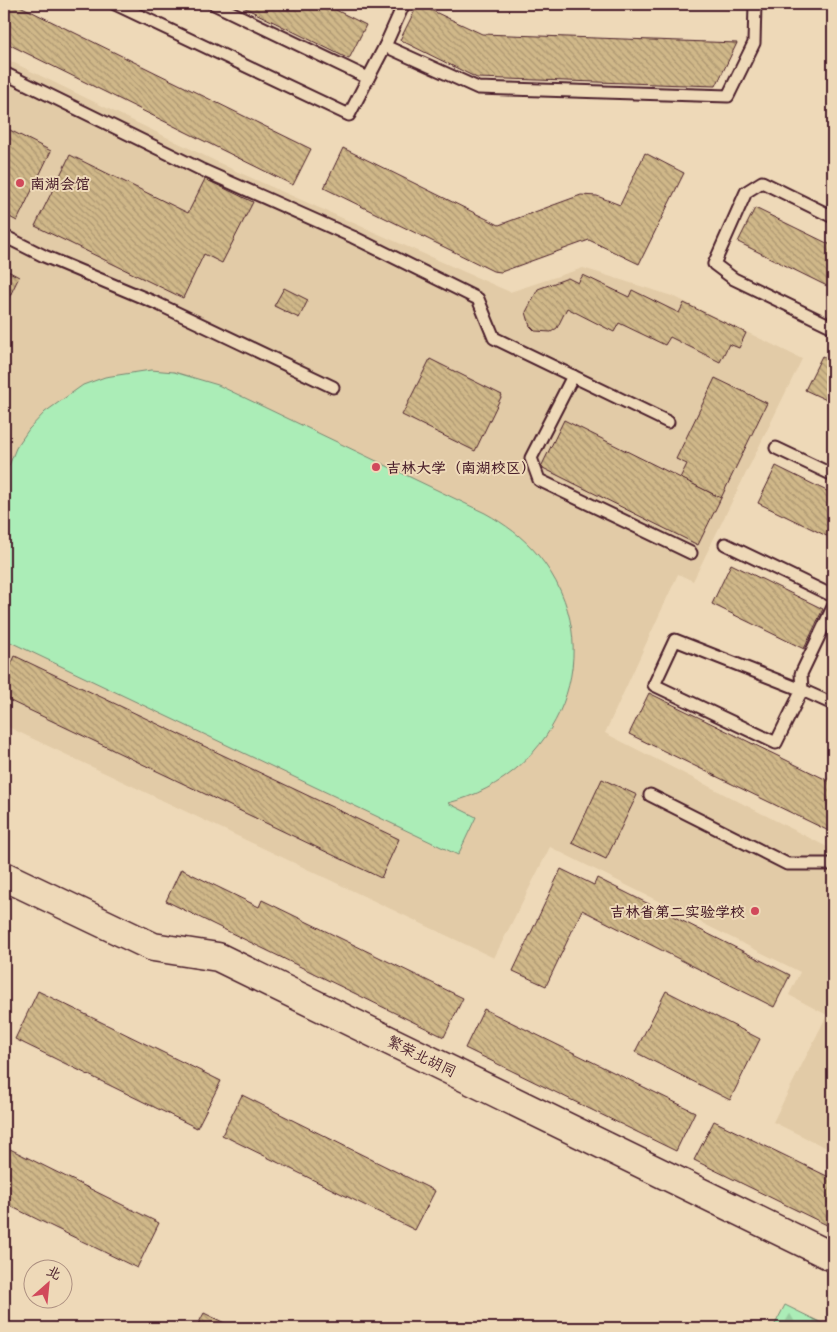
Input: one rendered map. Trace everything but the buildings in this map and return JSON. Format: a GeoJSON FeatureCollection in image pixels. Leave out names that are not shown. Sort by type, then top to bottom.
{"type":"FeatureCollection","features":[{"type":"Feature","properties":{"kind":"street","name":"繁荣北胡同"},"geometry":{"type":"LineString","coordinates":[[4,876],[153,947],[218,957],[833,1257]]}},
{"type":"Feature","properties":{"kind":"lane"},"geometry":{"type":"LineString","coordinates":[[116,4],[350,114],[385,46],[400,5]]}},
{"type":"Feature","properties":{"kind":"lane"},"geometry":{"type":"LineString","coordinates":[[214,4],[368,78]]}},
{"type":"Feature","properties":{"kind":"lane"},"geometry":{"type":"LineString","coordinates":[[385,46],[478,88],[728,96],[754,43],[755,4]]}},
{"type":"Feature","properties":{"kind":"lane"},"geometry":{"type":"LineString","coordinates":[[4,73],[478,299],[494,338],[668,422]]}},
{"type":"Feature","properties":{"kind":"lane"},"geometry":{"type":"LineString","coordinates":[[833,216],[762,182],[746,192],[714,264],[734,279],[833,327]]}},
{"type":"Feature","properties":{"kind":"lane"},"geometry":{"type":"LineString","coordinates":[[4,236],[44,256],[156,303],[333,387]]}},
{"type":"Feature","properties":{"kind":"lane"},"geometry":{"type":"LineString","coordinates":[[573,376],[531,458],[539,480],[691,553]]}},
{"type":"Feature","properties":{"kind":"lane"},"geometry":{"type":"LineString","coordinates":[[776,448],[833,476]]}},
{"type":"Feature","properties":{"kind":"lane"},"geometry":{"type":"LineString","coordinates":[[725,544],[833,596]]}},
{"type":"Feature","properties":{"kind":"lane"},"geometry":{"type":"LineString","coordinates":[[833,607],[801,674],[802,690],[776,743],[654,685],[675,640],[802,690],[833,704]]}},
{"type":"Feature","properties":{"kind":"lane"},"geometry":{"type":"LineString","coordinates":[[650,795],[787,864],[833,864]]}},
{"type":"Feature","properties":{"kind":"shaded area","name":"吉林大学（南湖校区）"},"geometry":{"type":"Polygon","coordinates":[[[4,58],[238,172],[510,292],[583,268],[675,297],[802,359],[693,581],[678,574],[605,733],[833,850],[833,1151],[773,1122],[827,1015],[789,995],[800,972],[550,847],[494,958],[4,725],[4,58]]]}},
{"type":"Feature","properties":{"kind":"green space"},"geometry":{"type":"Polygon","coordinates":[[[151,370],[174,372],[218,385],[485,513],[526,542],[538,555],[561,591],[572,629],[572,667],[563,703],[545,737],[520,766],[487,788],[448,803],[476,817],[458,855],[4,639],[4,589],[7,582],[4,572],[4,478],[16,448],[29,429],[45,412],[83,385],[105,377],[151,370]]]}},
{"type":"Feature","properties":{"kind":"green space"},"geometry":{"type":"Polygon","coordinates":[[[785,1305],[832,1328],[773,1328],[785,1305]]]}},
{"type":"Feature","properties":{"kind":"place","name":"南湖会馆"},"geometry":{"type":"Point","coordinates":[20,183]}},
{"type":"Feature","properties":{"kind":"place","name":"吉林大学（南湖校区）"},"geometry":{"type":"Point","coordinates":[376,467]}},
{"type":"Feature","properties":{"kind":"place","name":"吉林省第二实验学校"},"geometry":{"type":"Point","coordinates":[755,911]}}]}
